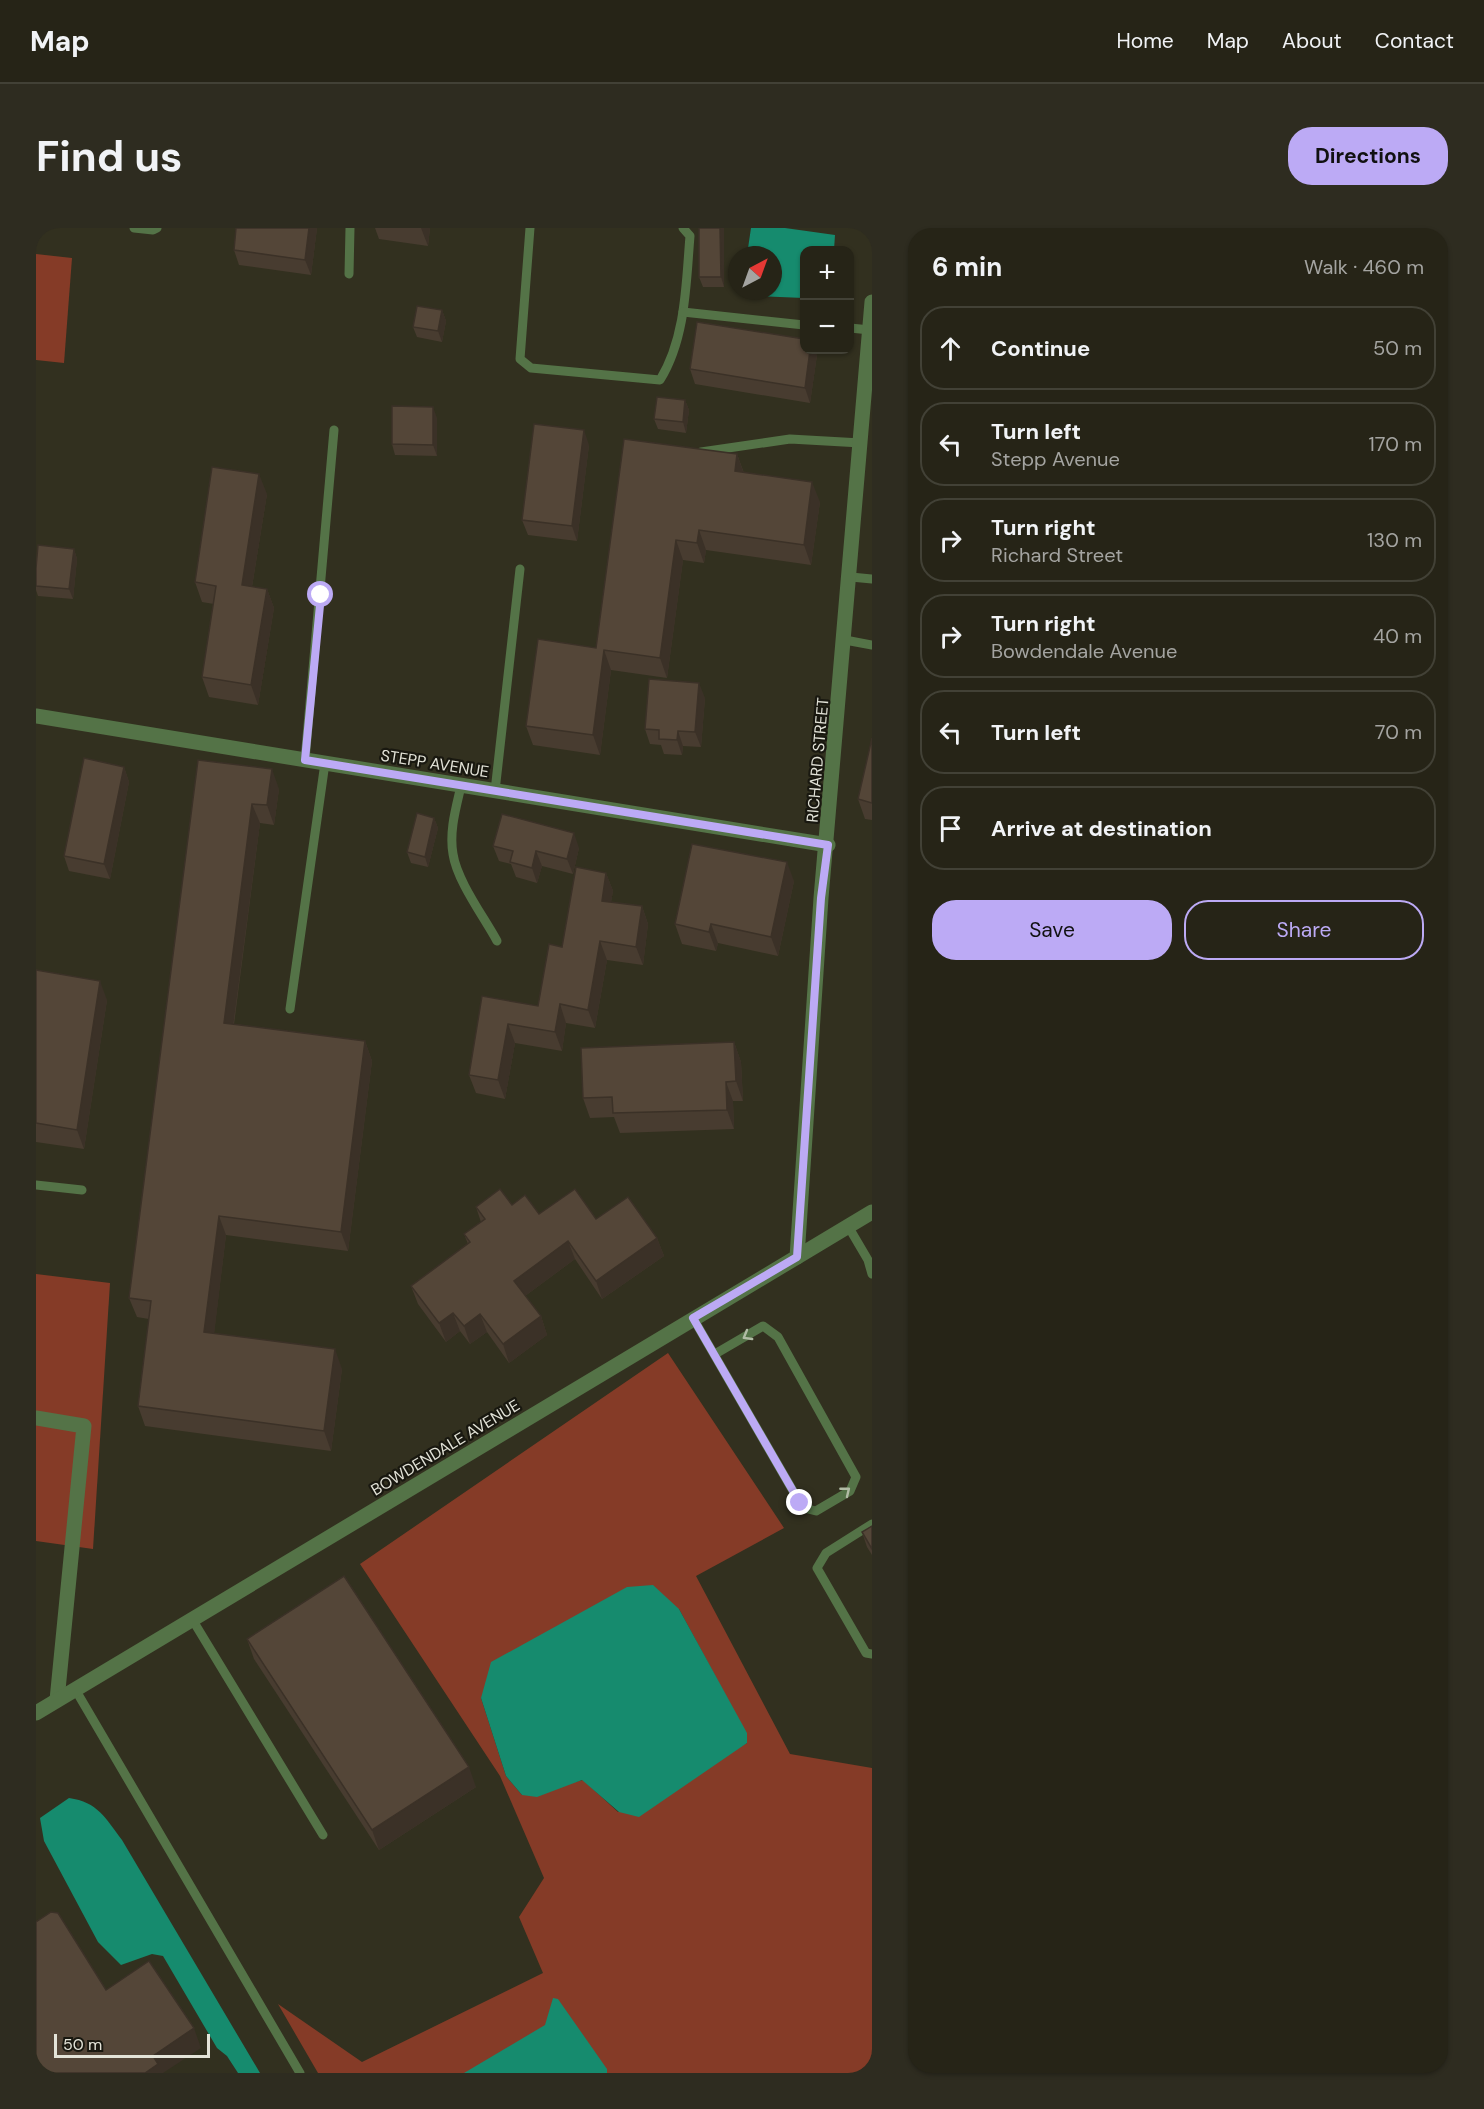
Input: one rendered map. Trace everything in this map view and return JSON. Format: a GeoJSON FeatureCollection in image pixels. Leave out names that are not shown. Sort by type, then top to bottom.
{"type":"FeatureCollection","features":[{"type":"Feature","properties":{"kind":"street","name":"RICHARD STREET"},"geometry":{"type":"LineString","coordinates":[[797,1257],[821,898],[828,845],[851,577],[872,302]]}},
{"type":"Feature","properties":{"kind":"street","name":"STEPP AVENUE"},"geometry":{"type":"LineString","coordinates":[[36,716],[828,845]]}},
{"type":"Feature","properties":{"kind":"street","name":"BOWDENDALE AVENUE"},"geometry":{"type":"LineString","coordinates":[[36,1713],[872,1212]]}},
{"type":"Feature","properties":{"kind":"street"},"geometry":{"type":"LineString","coordinates":[[36,1418],[84,1426],[57,1700]]}},
{"type":"Feature","properties":{"kind":"lane"},"geometry":{"type":"LineString","coordinates":[[134,228],[153,230],[157,228]]}},
{"type":"Feature","properties":{"kind":"lane"},"geometry":{"type":"LineString","coordinates":[[349,274],[350,228]]}},
{"type":"Feature","properties":{"kind":"lane"},"geometry":{"type":"LineString","coordinates":[[530,228],[520,359],[531,368],[660,380],[667,368],[683,312],[690,236],[683,228]]}},
{"type":"Feature","properties":{"kind":"lane"},"geometry":{"type":"LineString","coordinates":[[683,312],[800,325]]}},
{"type":"Feature","properties":{"kind":"lane"},"geometry":{"type":"LineString","coordinates":[[854,328],[870,330]]}},
{"type":"Feature","properties":{"kind":"lane"},"geometry":{"type":"LineString","coordinates":[[305,760],[334,430]]}},
{"type":"Feature","properties":{"kind":"lane"},"geometry":{"type":"LineString","coordinates":[[701,452],[790,439],[861,443]]}},
{"type":"Feature","properties":{"kind":"lane"},"geometry":{"type":"LineString","coordinates":[[495,791],[520,569]]}},
{"type":"Feature","properties":{"kind":"lane"},"geometry":{"type":"LineString","coordinates":[[851,577],[872,579]]}},
{"type":"Feature","properties":{"kind":"lane"},"geometry":{"type":"LineString","coordinates":[[845,640],[872,645]]}},
{"type":"Feature","properties":{"kind":"lane"},"geometry":{"type":"LineString","coordinates":[[290,1009],[325,763]]}},
{"type":"Feature","properties":{"kind":"lane"},"geometry":{"type":"LineString","coordinates":[[461,786],[453,825],[453,857],[461,877],[497,941]]}},
{"type":"Feature","properties":{"kind":"lane"},"geometry":{"type":"LineString","coordinates":[[36,1185],[82,1190]]}},
{"type":"Feature","properties":{"kind":"lane"},"geometry":{"type":"LineString","coordinates":[[848,1226],[868,1260],[872,1274]]}},
{"type":"Feature","properties":{"kind":"lane"},"geometry":{"type":"LineString","coordinates":[[693,1318],[800,1503],[816,1511],[850,1491],[856,1477],[778,1337],[763,1326],[715,1354]]}},
{"type":"Feature","properties":{"kind":"lane"},"geometry":{"type":"LineString","coordinates":[[872,1524],[826,1553],[817,1568],[866,1653],[872,1654]]}},
{"type":"Feature","properties":{"kind":"lane"},"geometry":{"type":"LineString","coordinates":[[192,1619],[323,1835]]}},
{"type":"Feature","properties":{"kind":"lane"},"geometry":{"type":"LineString","coordinates":[[75,1689],[300,2073]]}},
{"type":"Feature","properties":{"kind":"shaded area"},"geometry":{"type":"Polygon","coordinates":[[[751,228],[785,228],[835,235],[834,246],[800,246],[800,298],[782,297],[782,246],[748,246],[751,228]]]}},
{"type":"Feature","properties":{"kind":"shaded area"},"geometry":{"type":"Polygon","coordinates":[[[36,254],[72,258],[64,363],[36,360],[36,254]]]}},
{"type":"Feature","properties":{"kind":"shaded area"},"geometry":{"type":"Polygon","coordinates":[[[36,1274],[110,1283],[93,1549],[36,1541],[36,1274]]]}},
{"type":"Feature","properties":{"kind":"shaded area"},"geometry":{"type":"Polygon","coordinates":[[[668,1353],[784,1528],[696,1576],[790,1754],[872,1768],[872,2073],[318,2073],[278,2004],[362,2062],[543,1973],[519,1917],[544,1878],[500,1776],[360,1564],[668,1353]],[[679,1609],[481,1698],[506,1776],[522,1795],[583,1780],[618,1812],[747,1743],[746,1733],[679,1609]]]}},
{"type":"Feature","properties":{"kind":"shaded area"},"geometry":{"type":"Polygon","coordinates":[[[653,1585],[679,1609],[747,1733],[747,1743],[639,1817],[619,1812],[582,1780],[537,1797],[522,1795],[506,1776],[481,1698],[491,1662],[627,1587],[653,1585]]]}},
{"type":"Feature","properties":{"kind":"shaded area"},"geometry":{"type":"Polygon","coordinates":[[[69,1798],[94,1807],[122,1840],[260,2073],[238,2073],[227,2056],[217,2048],[163,1956],[152,1954],[121,1965],[98,1942],[44,1841],[40,1818],[69,1798]]]}},
{"type":"Feature","properties":{"kind":"shaded area"},"geometry":{"type":"Polygon","coordinates":[[[553,1998],[558,1999],[607,2069],[607,2073],[464,2073],[545,2025],[553,1998]]]}},
{"type":"Feature","properties":{"kind":"building"},"geometry":{"type":"Polygon","coordinates":[[[236,228],[309,228],[305,260],[234,250],[236,228]]]}},
{"type":"Feature","properties":{"kind":"building"},"geometry":{"type":"Polygon","coordinates":[[[699,228],[720,228],[721,277],[699,277],[699,228]]]}},
{"type":"Feature","properties":{"kind":"building"},"geometry":{"type":"Polygon","coordinates":[[[417,306],[442,310],[438,331],[413,327],[417,306]]]}},
{"type":"Feature","properties":{"kind":"building"},"geometry":{"type":"Polygon","coordinates":[[[697,322],[800,338],[800,354],[809,354],[805,388],[690,369],[697,322]]]}},
{"type":"Feature","properties":{"kind":"building"},"geometry":{"type":"Polygon","coordinates":[[[657,397],[685,400],[683,422],[654,419],[657,397]]]}},
{"type":"Feature","properties":{"kind":"building"},"geometry":{"type":"Polygon","coordinates":[[[392,406],[433,407],[433,445],[392,444],[392,406]]]}},
{"type":"Feature","properties":{"kind":"building"},"geometry":{"type":"Polygon","coordinates":[[[534,424],[584,430],[572,526],[522,520],[534,424]]]}},
{"type":"Feature","properties":{"kind":"building"},"geometry":{"type":"Polygon","coordinates":[[[624,439],[737,454],[735,471],[812,482],[804,545],[699,530],[697,543],[676,540],[660,658],[604,650],[593,735],[526,726],[538,639],[596,648],[624,439]]]}},
{"type":"Feature","properties":{"kind":"building"},"geometry":{"type":"Polygon","coordinates":[[[212,467],[259,474],[242,585],[267,589],[251,685],[202,677],[216,586],[195,582],[212,467]]]}},
{"type":"Feature","properties":{"kind":"building"},"geometry":{"type":"Polygon","coordinates":[[[38,545],[74,549],[69,589],[36,586],[38,545]]]}},
{"type":"Feature","properties":{"kind":"building"},"geometry":{"type":"Polygon","coordinates":[[[649,679],[699,683],[695,732],[678,731],[677,740],[659,739],[659,730],[645,729],[649,679]]]}},
{"type":"Feature","properties":{"kind":"building"},"geometry":{"type":"Polygon","coordinates":[[[872,738],[872,803],[858,799],[872,738]]]}},
{"type":"Feature","properties":{"kind":"building"},"geometry":{"type":"Polygon","coordinates":[[[84,758],[124,767],[104,864],[64,856],[84,758]]]}},
{"type":"Feature","properties":{"kind":"building"},"geometry":{"type":"Polygon","coordinates":[[[198,760],[272,769],[267,805],[252,804],[224,1023],[365,1041],[341,1232],[219,1216],[204,1332],[335,1349],[324,1431],[138,1406],[151,1301],[129,1298],[198,760]]]}},
{"type":"Feature","properties":{"kind":"building"},"geometry":{"type":"Polygon","coordinates":[[[417,813],[434,818],[425,857],[407,852],[417,813]]]}},
{"type":"Feature","properties":{"kind":"building"},"geometry":{"type":"Polygon","coordinates":[[[502,814],[574,833],[567,859],[536,851],[532,868],[510,862],[513,851],[493,846],[502,814]]]}},
{"type":"Feature","properties":{"kind":"building"},"geometry":{"type":"Polygon","coordinates":[[[692,844],[787,862],[771,937],[711,924],[709,932],[675,924],[692,844]]]}},
{"type":"Feature","properties":{"kind":"building"},"geometry":{"type":"Polygon","coordinates":[[[576,867],[606,873],[602,901],[642,906],[636,947],[600,941],[588,1010],[560,1004],[555,1032],[508,1024],[498,1080],[469,1075],[482,996],[538,1006],[549,944],[562,947],[576,867]]]}},
{"type":"Feature","properties":{"kind":"building"},"geometry":{"type":"Polygon","coordinates":[[[36,970],[100,981],[77,1130],[36,1123],[36,970]]]}},
{"type":"Feature","properties":{"kind":"building"},"geometry":{"type":"Polygon","coordinates":[[[734,1042],[736,1081],[726,1082],[727,1110],[613,1113],[612,1097],[583,1098],[581,1048],[734,1042]]]}},
{"type":"Feature","properties":{"kind":"building"},"geometry":{"type":"Polygon","coordinates":[[[500,1189],[512,1205],[525,1195],[539,1214],[575,1189],[596,1219],[628,1197],[657,1238],[596,1281],[568,1241],[514,1281],[541,1316],[503,1344],[480,1314],[464,1326],[453,1313],[439,1323],[411,1286],[470,1242],[464,1234],[485,1219],[476,1207],[500,1189]]]}},
{"type":"Feature","properties":{"kind":"building"},"geometry":{"type":"Polygon","coordinates":[[[872,1526],[872,1549],[862,1532],[872,1526]]]}},
{"type":"Feature","properties":{"kind":"building"},"geometry":{"type":"Polygon","coordinates":[[[344,1576],[469,1767],[372,1830],[247,1639],[344,1576]]]}},
{"type":"Feature","properties":{"kind":"building"},"geometry":{"type":"Polygon","coordinates":[[[51,1912],[58,1913],[106,1990],[149,1961],[194,2028],[153,2056],[158,2064],[145,2073],[36,2073],[36,1922],[51,1912]]]}},
{"type":"Feature","properties":{"kind":"route"},"geometry":{"type":"LineString","coordinates":[[321,595],[305,760],[828,845],[821,898],[797,1257],[693,1318],[800,1503]]}}]}
